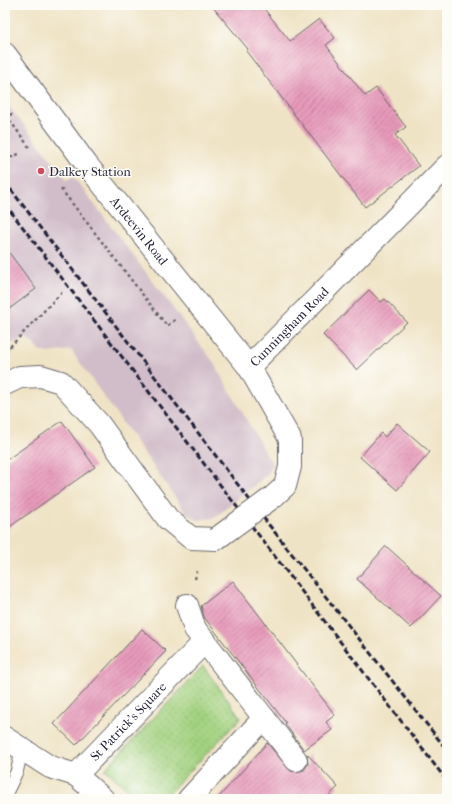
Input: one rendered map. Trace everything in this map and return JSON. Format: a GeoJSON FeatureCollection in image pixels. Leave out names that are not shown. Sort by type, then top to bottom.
{"type":"FeatureCollection","features":[{"type":"Feature","properties":{"kind":"street","name":"Ardeevin Road"},"geometry":{"type":"LineString","coordinates":[[5,54],[87,165],[249,367]]}},
{"type":"Feature","properties":{"kind":"street","name":"Cunningham Road"},"geometry":{"type":"LineString","coordinates":[[5,384],[20,377],[41,376],[61,382],[99,424],[168,519],[191,538],[216,539],[273,497],[285,486],[290,467],[290,439],[249,367],[447,166]]}},
{"type":"Feature","properties":{"kind":"street"},"geometry":{"type":"LineString","coordinates":[[187,605],[195,629],[296,760]]}},
{"type":"Feature","properties":{"kind":"street","name":"St Patrick's Square"},"geometry":{"type":"LineString","coordinates":[[76,775],[205,641]]}},
{"type":"Feature","properties":{"kind":"street"},"geometry":{"type":"LineString","coordinates":[[189,799],[264,718]]}},
{"type":"Feature","properties":{"kind":"street"},"geometry":{"type":"LineString","coordinates":[[13,744],[50,767],[76,775],[103,799]]}},
{"type":"Feature","properties":{"kind":"lane"},"geometry":{"type":"LineString","coordinates":[[5,796],[17,770],[13,744]]}},
{"type":"Feature","properties":{"kind":"path"},"geometry":{"type":"LineString","coordinates":[[5,120],[13,113]]}},
{"type":"Feature","properties":{"kind":"path"},"geometry":{"type":"LineString","coordinates":[[5,127],[11,122],[29,147]]}},
{"type":"Feature","properties":{"kind":"path"},"geometry":{"type":"LineString","coordinates":[[5,160],[22,153]]}},
{"type":"Feature","properties":{"kind":"path"},"geometry":{"type":"LineString","coordinates":[[61,189],[167,326],[176,319],[171,313]]}},
{"type":"Feature","properties":{"kind":"path"},"geometry":{"type":"LineString","coordinates":[[5,352],[25,329],[62,292]]}},
{"type":"Feature","properties":{"kind":"path"},"geometry":{"type":"LineString","coordinates":[[5,342],[10,347]]}},
{"type":"Feature","properties":{"kind":"shaded area"},"geometry":{"type":"Polygon","coordinates":[[[5,101],[67,180],[73,176],[212,360],[272,464],[268,474],[214,518],[198,520],[187,514],[71,350],[48,353],[41,351],[26,337],[5,347],[5,101]]]}},
{"type":"Feature","properties":{"kind":"green space"},"geometry":{"type":"Polygon","coordinates":[[[203,666],[241,718],[163,799],[138,799],[105,769],[203,666]]]}},
{"type":"Feature","properties":{"kind":"building"},"geometry":{"type":"Polygon","coordinates":[[[211,5],[261,5],[290,41],[319,19],[335,38],[326,45],[365,96],[376,88],[406,127],[395,135],[419,166],[365,207],[246,51],[248,49],[211,5]]]}},
{"type":"Feature","properties":{"kind":"building"},"geometry":{"type":"Polygon","coordinates":[[[5,247],[36,289],[5,312],[5,247]]]}},
{"type":"Feature","properties":{"kind":"building"},"geometry":{"type":"Polygon","coordinates":[[[369,290],[381,302],[385,299],[407,322],[357,370],[323,335],[369,290]]]}},
{"type":"Feature","properties":{"kind":"building"},"geometry":{"type":"Polygon","coordinates":[[[62,421],[95,467],[5,530],[5,461],[62,421]]]}},
{"type":"Feature","properties":{"kind":"building"},"geometry":{"type":"Polygon","coordinates":[[[397,423],[430,452],[397,490],[360,457],[381,433],[385,437],[397,423]]]}},
{"type":"Feature","properties":{"kind":"building"},"geometry":{"type":"Polygon","coordinates":[[[386,546],[441,596],[411,628],[357,579],[386,546]]]}},
{"type":"Feature","properties":{"kind":"building"},"geometry":{"type":"Polygon","coordinates":[[[233,581],[335,715],[326,722],[332,730],[304,750],[285,724],[286,723],[204,617],[201,606],[233,581]]]}},
{"type":"Feature","properties":{"kind":"building"},"geometry":{"type":"Polygon","coordinates":[[[142,629],[166,651],[76,745],[54,724],[142,629]]]}},
{"type":"Feature","properties":{"kind":"building"},"geometry":{"type":"Polygon","coordinates":[[[267,743],[291,771],[297,772],[304,770],[308,764],[307,754],[338,787],[325,799],[217,799],[267,743]]]}},
{"type":"Feature","properties":{"kind":"railway"},"geometry":{"type":"LineString","coordinates":[[5,182],[269,525],[447,750]]}},
{"type":"Feature","properties":{"kind":"railway"},"geometry":{"type":"LineString","coordinates":[[5,204],[447,781]]}},
{"type":"Feature","properties":{"kind":"place","name":"Dalkey Station"},"geometry":{"type":"Point","coordinates":[41,171]}}]}
